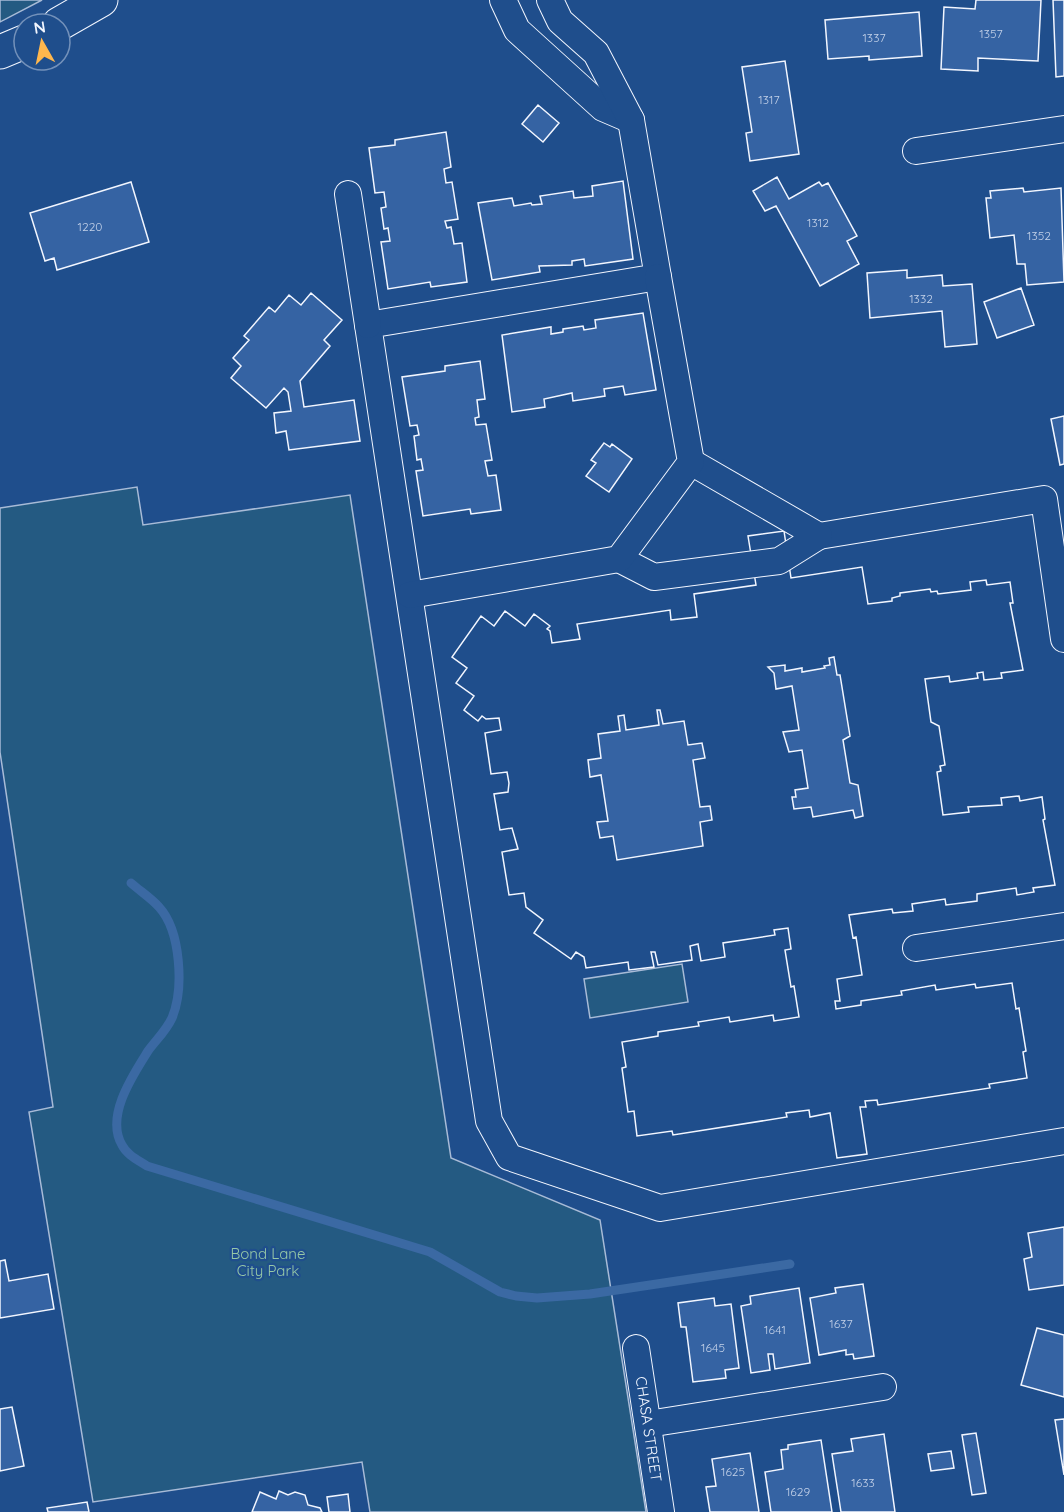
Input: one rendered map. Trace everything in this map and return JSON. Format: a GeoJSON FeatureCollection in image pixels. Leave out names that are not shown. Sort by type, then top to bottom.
{"type":"FeatureCollection","features":[{"type":"Feature","properties":{"kind":"street"},"geometry":{"type":"LineString","coordinates":[[72,17],[101,0]]}},
{"type":"Feature","properties":{"kind":"street"},"geometry":{"type":"LineString","coordinates":[[503,0],[517,30],[603,108],[631,120]]}},
{"type":"Feature","properties":{"kind":"street"},"geometry":{"type":"LineString","coordinates":[[550,0],[560,21],[596,53],[631,120],[691,462],[619,559]]}},
{"type":"Feature","properties":{"kind":"street"},"geometry":{"type":"LineString","coordinates":[[916,152],[1064,129]]}},
{"type":"Feature","properties":{"kind":"street"},"geometry":{"type":"LineString","coordinates":[[348,194],[489,1121],[508,1157],[660,1208],[1064,1141]]}},
{"type":"Feature","properties":{"kind":"street"},"geometry":{"type":"LineString","coordinates":[[368,325],[658,277]]}},
{"type":"Feature","properties":{"kind":"street"},"geometry":{"type":"LineString","coordinates":[[691,462],[819,536]]}},
{"type":"Feature","properties":{"kind":"street"},"geometry":{"type":"LineString","coordinates":[[410,595],[619,559],[654,577],[778,561],[819,536],[1044,499],[1064,639]]}},
{"type":"Feature","properties":{"kind":"street"},"geometry":{"type":"LineString","coordinates":[[916,948],[1064,926]]}},
{"type":"Feature","properties":{"kind":"street","name":"CHASA STREET"},"geometry":{"type":"LineString","coordinates":[[636,1348],[661,1512]]}},
{"type":"Feature","properties":{"kind":"street"},"geometry":{"type":"LineString","coordinates":[[648,1424],[883,1387]]}},
{"type":"Feature","properties":{"kind":"green space"},"geometry":{"type":"Polygon","coordinates":[[[0,0],[42,0],[19,12],[12,12],[12,16],[0,22],[0,0]]]}},
{"type":"Feature","properties":{"kind":"green space","name":"Bond Lane City Park"},"geometry":{"type":"Polygon","coordinates":[[[137,487],[143,525],[350,495],[451,1158],[600,1220],[646,1512],[370,1512],[362,1462],[93,1502],[29,1112],[53,1107],[0,752],[0,508],[137,487]]]}},
{"type":"Feature","properties":{"kind":"green space"},"geometry":{"type":"Polygon","coordinates":[[[682,964],[688,1002],[590,1018],[584,979],[682,964]]]}},
{"type":"Feature","properties":{"kind":"building"},"geometry":{"type":"Polygon","coordinates":[[[976,0],[1041,0],[1038,61],[978,58],[978,71],[941,69],[944,7],[975,9],[976,0]]]}},
{"type":"Feature","properties":{"kind":"building"},"geometry":{"type":"Polygon","coordinates":[[[1053,0],[1064,0],[1064,76],[1056,77],[1053,0]]]}},
{"type":"Feature","properties":{"kind":"building"},"geometry":{"type":"Polygon","coordinates":[[[919,12],[922,56],[869,60],[869,56],[828,59],[825,20],[919,12]]]}},
{"type":"Feature","properties":{"kind":"building"},"geometry":{"type":"Polygon","coordinates":[[[785,61],[799,154],[750,161],[746,133],[752,132],[742,67],[785,61]]]}},
{"type":"Feature","properties":{"kind":"building"},"geometry":{"type":"Polygon","coordinates":[[[538,105],[559,123],[543,142],[522,124],[538,105]]]}},
{"type":"Feature","properties":{"kind":"building"},"geometry":{"type":"Polygon","coordinates":[[[446,132],[451,167],[444,169],[446,183],[452,182],[458,219],[445,221],[447,228],[451,227],[454,244],[462,243],[467,282],[431,287],[430,282],[388,289],[381,242],[390,241],[388,228],[384,229],[381,208],[386,207],[384,192],[375,193],[369,148],[395,145],[395,140],[446,132]]]}},
{"type":"Feature","properties":{"kind":"building"},"geometry":{"type":"Polygon","coordinates":[[[777,177],[789,199],[819,182],[822,186],[828,183],[857,236],[847,241],[859,264],[820,286],[776,206],[765,211],[753,191],[777,177]]]}},
{"type":"Feature","properties":{"kind":"building"},"geometry":{"type":"Polygon","coordinates":[[[623,181],[633,259],[585,266],[584,259],[572,261],[572,265],[539,266],[540,272],[492,280],[478,203],[512,198],[514,206],[542,204],[540,196],[573,191],[574,198],[593,196],[592,186],[623,181]]]}},
{"type":"Feature","properties":{"kind":"building"},"geometry":{"type":"Polygon","coordinates":[[[131,182],[149,242],[57,270],[54,258],[45,261],[30,213],[131,182]]]}},
{"type":"Feature","properties":{"kind":"building"},"geometry":{"type":"Polygon","coordinates":[[[1023,188],[1024,192],[1061,188],[1064,282],[1027,285],[1025,264],[1017,264],[1014,235],[990,238],[986,198],[991,198],[990,191],[1023,188]]]}},
{"type":"Feature","properties":{"kind":"building"},"geometry":{"type":"Polygon","coordinates":[[[907,270],[907,278],[942,275],[943,286],[972,284],[977,344],[945,347],[942,311],[870,318],[867,273],[907,270]]]}},
{"type":"Feature","properties":{"kind":"building"},"geometry":{"type":"Polygon","coordinates":[[[1021,288],[1034,325],[997,338],[984,302],[1021,288]]]}},
{"type":"Feature","properties":{"kind":"building"},"geometry":{"type":"Polygon","coordinates":[[[311,293],[342,320],[324,340],[330,346],[300,381],[304,407],[354,400],[360,441],[289,450],[286,431],[276,433],[274,413],[291,411],[288,392],[284,388],[266,408],[231,378],[241,366],[233,358],[249,340],[244,336],[269,307],[275,312],[289,295],[301,305],[311,293]]]}},
{"type":"Feature","properties":{"kind":"building"},"geometry":{"type":"Polygon","coordinates":[[[643,313],[656,390],[625,395],[623,386],[604,389],[605,396],[573,401],[572,393],[544,399],[545,407],[512,412],[502,335],[551,327],[551,334],[563,332],[563,329],[583,326],[584,330],[596,328],[595,320],[643,313]]]}},
{"type":"Feature","properties":{"kind":"building"},"geometry":{"type":"Polygon","coordinates":[[[480,361],[485,399],[477,400],[479,417],[475,418],[476,425],[486,424],[492,460],[485,461],[488,476],[496,475],[501,510],[471,514],[470,509],[423,516],[416,471],[423,470],[421,459],[417,460],[414,436],[419,435],[417,425],[410,426],[402,377],[445,371],[445,366],[480,361]]]}},
{"type":"Feature","properties":{"kind":"building"},"geometry":{"type":"Polygon","coordinates":[[[1064,416],[1064,464],[1060,465],[1051,419],[1064,416]]]}},
{"type":"Feature","properties":{"kind":"building"},"geometry":{"type":"Polygon","coordinates":[[[604,443],[610,447],[612,444],[632,459],[609,492],[586,476],[596,463],[591,460],[604,443]]]}},
{"type":"Feature","properties":{"kind":"building"},"geometry":{"type":"Polygon","coordinates":[[[784,531],[791,578],[862,567],[868,604],[892,601],[892,598],[900,596],[900,593],[930,589],[931,592],[937,591],[938,594],[971,590],[970,582],[986,580],[987,585],[1010,582],[1013,603],[1010,603],[1023,670],[1001,673],[1002,678],[984,680],[983,672],[977,673],[978,678],[950,682],[949,676],[925,679],[931,722],[939,726],[945,765],[940,766],[941,771],[937,772],[943,815],[969,812],[968,807],[1002,805],[1001,798],[1019,796],[1020,801],[1042,797],[1045,819],[1043,820],[1055,885],[1033,888],[1034,892],[1017,895],[1016,888],[977,894],[977,901],[946,905],[945,899],[912,904],[913,911],[893,913],[892,909],[849,915],[853,938],[856,937],[862,975],[837,979],[840,1001],[835,1001],[836,1009],[861,1005],[861,1001],[902,995],[901,991],[935,985],[936,990],[975,984],[976,988],[1012,983],[1016,1009],[1019,1008],[1026,1051],[1023,1052],[1027,1078],[989,1084],[990,1088],[878,1105],[877,1100],[865,1101],[866,1107],[860,1107],[867,1154],[837,1158],[830,1113],[810,1117],[809,1110],[786,1113],[787,1117],[673,1135],[672,1131],[637,1136],[634,1111],[628,1112],[622,1068],[626,1067],[622,1042],[658,1036],[658,1032],[699,1026],[698,1022],[729,1017],[730,1022],[773,1015],[774,1021],[799,1017],[785,950],[791,949],[788,928],[774,930],[775,935],[723,943],[725,957],[701,961],[698,944],[690,946],[692,960],[658,965],[655,952],[651,952],[654,967],[629,970],[628,962],[586,968],[584,957],[576,952],[571,959],[534,933],[543,920],[526,907],[524,893],[509,895],[502,852],[518,849],[512,828],[500,830],[494,794],[508,792],[509,783],[507,772],[491,774],[485,733],[501,730],[499,718],[486,719],[482,716],[478,721],[464,710],[474,696],[456,683],[467,668],[452,657],[481,616],[494,626],[505,611],[525,626],[534,614],[550,626],[547,629],[550,631],[552,643],[580,639],[577,624],[670,610],[671,620],[697,617],[694,594],[756,585],[748,536],[784,531]],[[834,657],[829,658],[830,665],[824,666],[825,668],[802,672],[802,668],[785,671],[785,665],[768,667],[774,673],[776,689],[792,686],[799,730],[783,732],[789,752],[802,750],[808,788],[795,790],[796,797],[792,797],[794,809],[811,807],[813,817],[853,810],[855,818],[863,816],[858,785],[850,783],[843,740],[850,736],[840,675],[837,675],[834,657]],[[657,710],[659,725],[626,730],[624,715],[618,716],[620,731],[598,734],[601,758],[588,760],[590,777],[601,775],[608,821],[597,822],[600,838],[613,836],[617,860],[703,846],[700,822],[712,820],[710,806],[700,807],[693,760],[705,758],[702,743],[688,745],[684,721],[663,724],[660,710],[657,710]]]}},
{"type":"Feature","properties":{"kind":"building"},"geometry":{"type":"Polygon","coordinates":[[[784,531],[791,578],[862,567],[868,604],[892,601],[892,598],[900,596],[900,593],[930,589],[931,592],[937,591],[938,594],[971,590],[970,582],[986,580],[987,585],[1010,582],[1013,603],[1010,603],[1023,670],[1001,673],[1002,678],[984,680],[983,672],[977,673],[978,678],[950,682],[949,676],[925,679],[931,722],[939,726],[945,765],[940,766],[941,771],[937,772],[943,815],[969,812],[968,807],[1002,805],[1001,798],[1019,796],[1020,801],[1042,797],[1045,819],[1043,820],[1055,885],[1033,888],[1034,892],[1017,895],[1016,888],[977,894],[977,901],[946,905],[945,899],[912,904],[913,911],[893,913],[892,909],[849,915],[853,938],[856,937],[862,975],[837,979],[840,1001],[835,1001],[836,1009],[861,1005],[861,1001],[902,995],[901,991],[935,985],[936,990],[975,984],[976,988],[1012,983],[1016,1009],[1019,1008],[1026,1051],[1023,1052],[1027,1078],[989,1084],[990,1088],[878,1105],[877,1100],[865,1101],[866,1107],[860,1107],[867,1154],[837,1158],[830,1113],[810,1117],[809,1110],[786,1113],[787,1117],[673,1135],[672,1131],[637,1136],[634,1111],[628,1112],[622,1068],[626,1067],[622,1042],[658,1036],[658,1032],[699,1026],[698,1022],[729,1017],[730,1022],[773,1015],[774,1021],[799,1017],[785,950],[791,949],[788,928],[774,930],[775,935],[723,943],[725,957],[701,961],[698,944],[690,946],[692,960],[658,965],[655,952],[651,952],[654,967],[629,970],[628,962],[586,968],[584,957],[576,952],[571,959],[534,933],[543,920],[526,907],[524,893],[509,895],[502,852],[518,849],[512,828],[500,830],[494,794],[508,792],[509,783],[507,772],[491,774],[485,733],[501,730],[499,718],[486,719],[482,716],[478,721],[464,710],[474,696],[456,683],[467,668],[452,657],[481,616],[494,626],[505,611],[525,626],[534,614],[550,626],[547,629],[550,631],[552,643],[580,639],[577,624],[670,610],[671,620],[697,617],[694,594],[756,585],[748,536],[784,531]]]}},
{"type":"Feature","properties":{"kind":"building"},"geometry":{"type":"Polygon","coordinates":[[[1064,1227],[1064,1285],[1029,1290],[1024,1259],[1032,1257],[1028,1233],[1064,1227]]]}},
{"type":"Feature","properties":{"kind":"building"},"geometry":{"type":"Polygon","coordinates":[[[5,1260],[9,1281],[48,1274],[54,1309],[0,1318],[0,1261],[5,1260]]]}},
{"type":"Feature","properties":{"kind":"building"},"geometry":{"type":"Polygon","coordinates":[[[863,1284],[874,1356],[854,1359],[853,1354],[846,1355],[846,1350],[819,1355],[810,1298],[836,1293],[835,1288],[863,1284]]]}},
{"type":"Feature","properties":{"kind":"building"},"geometry":{"type":"Polygon","coordinates":[[[799,1288],[810,1363],[775,1369],[773,1354],[768,1354],[770,1370],[751,1373],[741,1306],[751,1304],[750,1296],[799,1288]]]}},
{"type":"Feature","properties":{"kind":"building"},"geometry":{"type":"Polygon","coordinates":[[[714,1298],[715,1306],[731,1304],[739,1368],[725,1370],[726,1378],[693,1382],[686,1327],[681,1327],[678,1303],[714,1298]]]}},
{"type":"Feature","properties":{"kind":"building"},"geometry":{"type":"Polygon","coordinates":[[[1037,1328],[1064,1335],[1064,1397],[1021,1385],[1037,1328]]]}},
{"type":"Feature","properties":{"kind":"building"},"geometry":{"type":"Polygon","coordinates":[[[12,1407],[24,1466],[0,1471],[0,1409],[12,1407]]]}},
{"type":"Feature","properties":{"kind":"building"},"geometry":{"type":"Polygon","coordinates":[[[1064,1419],[1064,1475],[1055,1420],[1064,1419]]]}},
{"type":"Feature","properties":{"kind":"building"},"geometry":{"type":"Polygon","coordinates":[[[976,1433],[986,1493],[972,1495],[962,1435],[976,1433]]]}},
{"type":"Feature","properties":{"kind":"building"},"geometry":{"type":"Polygon","coordinates":[[[884,1434],[895,1512],[841,1512],[832,1454],[853,1451],[851,1439],[884,1434]]]}},
{"type":"Feature","properties":{"kind":"building"},"geometry":{"type":"Polygon","coordinates":[[[821,1440],[832,1512],[771,1512],[765,1472],[783,1469],[781,1450],[788,1449],[788,1445],[821,1440]]]}},
{"type":"Feature","properties":{"kind":"building"},"geometry":{"type":"Polygon","coordinates":[[[951,1451],[954,1468],[931,1471],[928,1454],[951,1451]]]}},
{"type":"Feature","properties":{"kind":"building"},"geometry":{"type":"Polygon","coordinates":[[[750,1453],[759,1512],[710,1512],[706,1487],[716,1486],[712,1459],[750,1453]]]}},
{"type":"Feature","properties":{"kind":"building"},"geometry":{"type":"Polygon","coordinates":[[[279,1491],[288,1495],[295,1492],[305,1495],[308,1505],[320,1508],[322,1512],[252,1512],[260,1492],[276,1499],[279,1491]]]}},
{"type":"Feature","properties":{"kind":"building"},"geometry":{"type":"Polygon","coordinates":[[[348,1494],[350,1512],[329,1512],[327,1497],[348,1494]]]}},
{"type":"Feature","properties":{"kind":"building"},"geometry":{"type":"Polygon","coordinates":[[[87,1502],[89,1512],[48,1512],[47,1508],[87,1502]]]}},
{"type":"Feature","properties":{"kind":"waterway"},"geometry":{"type":"LineString","coordinates":[[131,883],[156,904],[166,917],[176,945],[179,976],[176,1006],[172,1018],[148,1051],[129,1084],[119,1109],[118,1134],[122,1145],[127,1152],[147,1166],[430,1252],[500,1292],[516,1296],[537,1298],[590,1294],[790,1264]]}}]}
